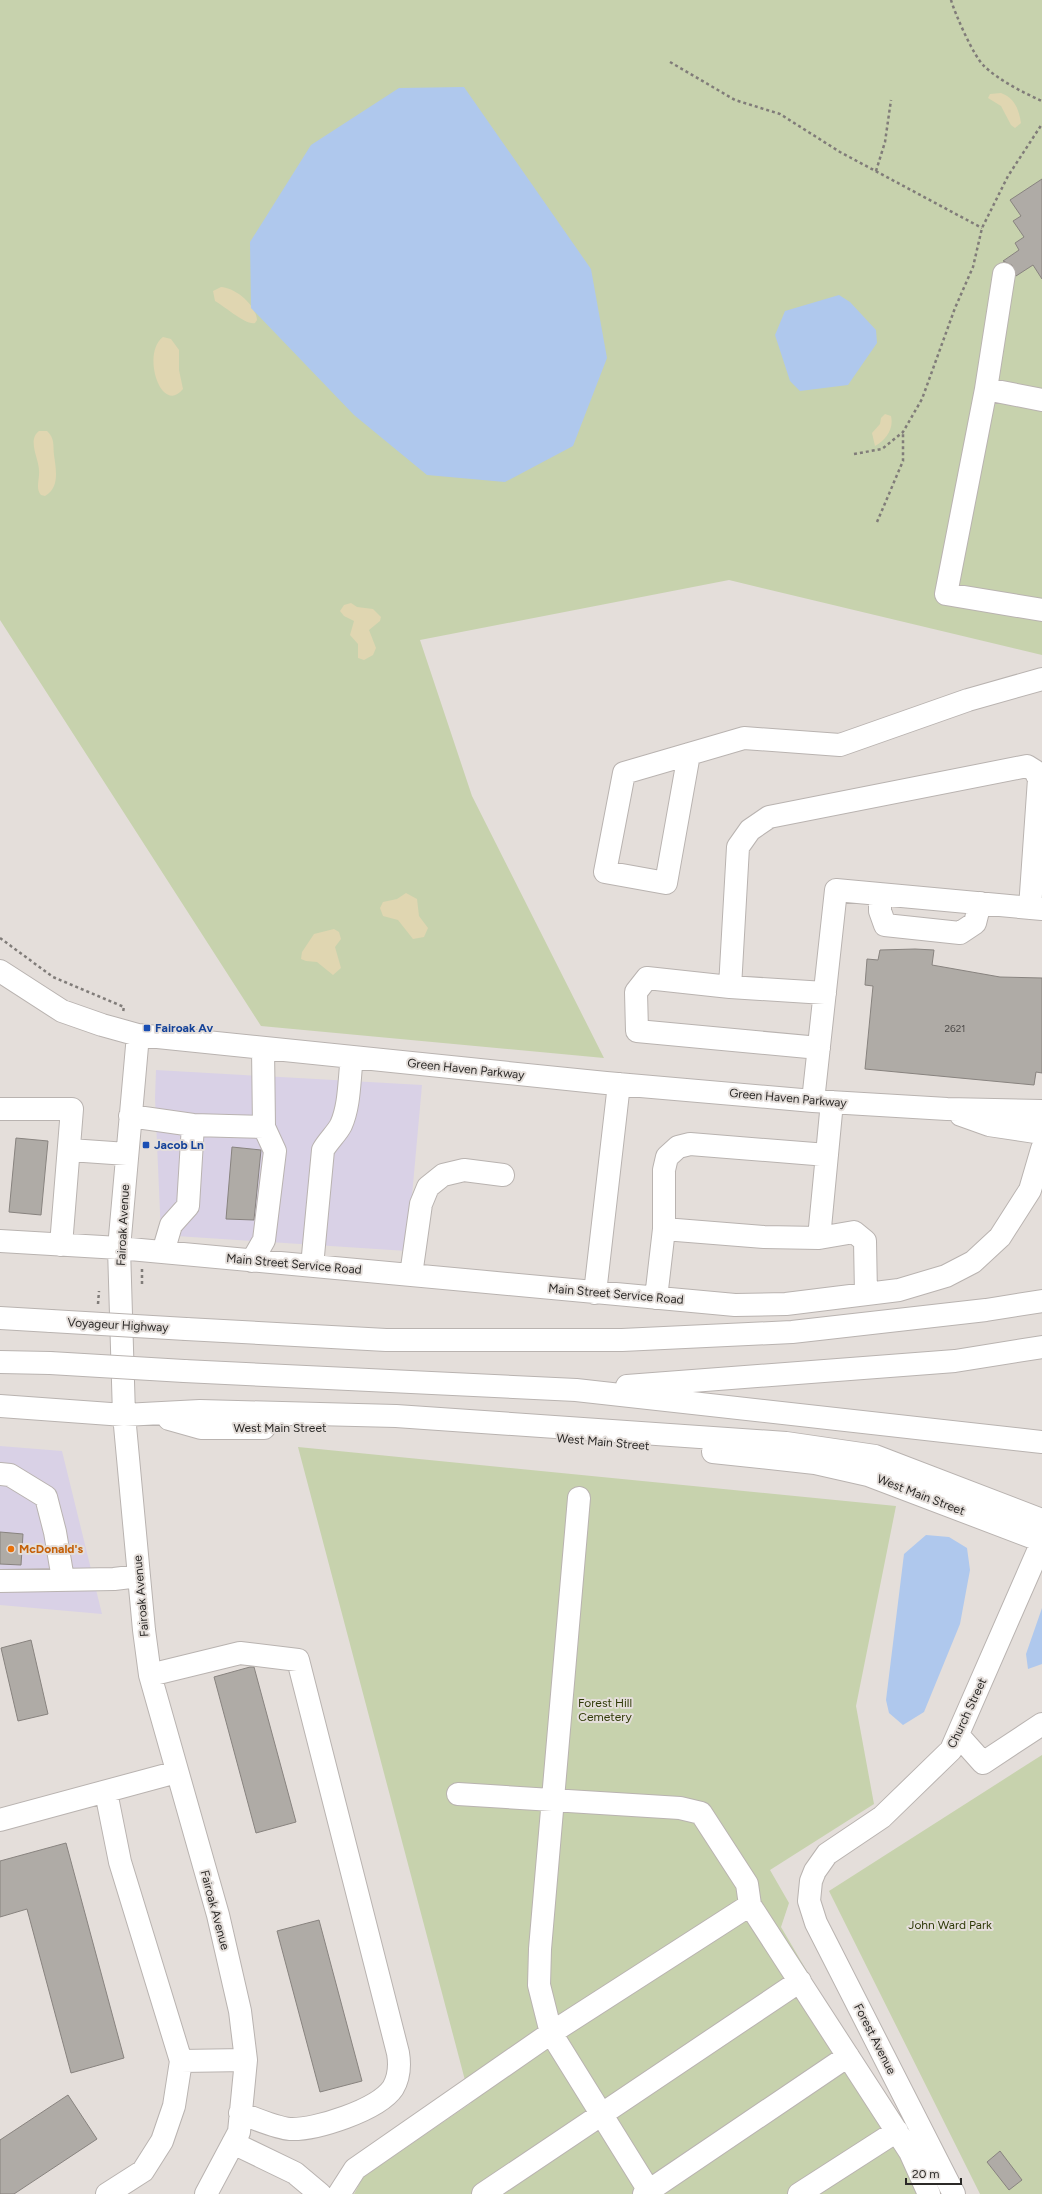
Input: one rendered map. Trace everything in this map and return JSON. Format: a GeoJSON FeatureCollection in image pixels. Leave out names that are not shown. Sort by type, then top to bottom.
{"type":"FeatureCollection","features":[{"type":"Feature","properties":{"kind":"main road"},"geometry":{"type":"LineString","coordinates":[[1004,274],[986,390],[946,594],[1042,610]]}},
{"type":"Feature","properties":{"kind":"main road"},"geometry":{"type":"LineString","coordinates":[[986,390],[1042,400]]}},
{"type":"Feature","properties":{"kind":"main road"},"geometry":{"type":"LineString","coordinates":[[689,754],[666,883],[605,872],[624,773],[689,754],[744,738],[840,745],[968,700],[1042,679]]}},
{"type":"Feature","properties":{"kind":"main road"},"geometry":{"type":"LineString","coordinates":[[730,987],[738,847],[750,830],[769,817],[1027,766],[1035,771],[1039,780],[1036,908],[836,890],[819,1048],[827,1155],[819,1238]]}},
{"type":"Feature","properties":{"kind":"main road"},"geometry":{"type":"LineString","coordinates":[[880,894],[880,911],[885,925],[960,933],[975,923],[980,903]]}},
{"type":"Feature","properties":{"kind":"main road","name":"Green Haven Parkway"},"geometry":{"type":"LineString","coordinates":[[0,971],[62,1011],[102,1025],[138,1035],[263,1049],[619,1084],[822,1102],[947,1110]]}},
{"type":"Feature","properties":{"kind":"main road"},"geometry":{"type":"LineString","coordinates":[[819,1048],[636,1031],[636,992],[647,978],[730,987],[825,994]]}},
{"type":"Feature","properties":{"kind":"main road","name":"Fairoak Avenue"},"geometry":{"type":"LineString","coordinates":[[138,1035],[119,1248],[124,1415],[150,1675],[218,1915],[240,2011],[246,2060],[239,2132],[233,2143]]}},
{"type":"Feature","properties":{"kind":"main road"},"geometry":{"type":"LineString","coordinates":[[252,1260],[264,1240],[275,1151],[264,1127],[263,1049]]}},
{"type":"Feature","properties":{"kind":"main road"},"geometry":{"type":"LineString","coordinates":[[312,1266],[323,1150],[329,1138],[340,1127],[344,1116],[352,1057]]}},
{"type":"Feature","properties":{"kind":"main road"},"geometry":{"type":"LineString","coordinates":[[595,1293],[619,1084]]}},
{"type":"Feature","properties":{"kind":"main road"},"geometry":{"type":"LineString","coordinates":[[0,1109],[72,1109],[70,1150],[61,1245]]}},
{"type":"Feature","properties":{"kind":"main road"},"geometry":{"type":"LineString","coordinates":[[947,1110],[1042,1111]]}},
{"type":"Feature","properties":{"kind":"main road"},"geometry":{"type":"LineString","coordinates":[[947,1110],[989,1125],[1042,1133]]}},
{"type":"Feature","properties":{"kind":"main road"},"geometry":{"type":"LineString","coordinates":[[130,1116],[193,1125],[264,1127]]}},
{"type":"Feature","properties":{"kind":"main road"},"geometry":{"type":"LineString","coordinates":[[163,1252],[171,1225],[188,1206],[193,1125]]}},
{"type":"Feature","properties":{"kind":"main road"},"geometry":{"type":"LineString","coordinates":[[656,1298],[664,1230],[664,1170],[667,1157],[678,1147],[690,1144],[827,1155]]}},
{"type":"Feature","properties":{"kind":"main road","name":"Main Street Service Road"},"geometry":{"type":"LineString","coordinates":[[0,1241],[119,1248],[735,1305],[786,1304],[899,1290],[946,1276],[973,1262],[1000,1237],[1030,1190],[1042,1149]]}},
{"type":"Feature","properties":{"kind":"main road"},"geometry":{"type":"LineString","coordinates":[[70,1150],[127,1154]]}},
{"type":"Feature","properties":{"kind":"main road"},"geometry":{"type":"LineString","coordinates":[[411,1275],[421,1204],[428,1187],[443,1175],[464,1170],[503,1174]]}},
{"type":"Feature","properties":{"kind":"main road"},"geometry":{"type":"LineString","coordinates":[[664,1230],[764,1237],[819,1238],[854,1232],[865,1241],[866,1294]]}},
{"type":"Feature","properties":{"kind":"main road","name":"Voyageur Highway"},"geometry":{"type":"LineString","coordinates":[[0,1318],[386,1340],[622,1340],[792,1332],[986,1310],[1042,1301]]}},
{"type":"Feature","properties":{"kind":"main road"},"geometry":{"type":"LineString","coordinates":[[576,1390],[955,1361],[1042,1347]]}},
{"type":"Feature","properties":{"kind":"main road"},"geometry":{"type":"LineString","coordinates":[[0,1362],[50,1362],[184,1371],[576,1390],[1042,1442]]}},
{"type":"Feature","properties":{"kind":"main road","name":"West Main Street"},"geometry":{"type":"LineString","coordinates":[[0,1406],[124,1415],[200,1411],[396,1416],[786,1443],[875,1456],[1042,1520]]}},
{"type":"Feature","properties":{"kind":"main road","name":"West Main Street"},"geometry":{"type":"LineString","coordinates":[[152,1414],[201,1428],[382,1428],[509,1435],[667,1447],[815,1463],[868,1475],[1042,1542]]}},
{"type":"Feature","properties":{"kind":"main road"},"geometry":{"type":"LineString","coordinates":[[0,1474],[10,1475],[46,1496],[55,1532],[63,1579]]}},
{"type":"Feature","properties":{"kind":"main road"},"geometry":{"type":"LineString","coordinates":[[579,1498],[540,1949],[539,1985],[551,2033],[648,2193],[848,2056]]}},
{"type":"Feature","properties":{"kind":"main road","name":"Church Street"},"geometry":{"type":"LineString","coordinates":[[811,1881],[815,1871],[827,1854],[882,1817],[951,1750],[1042,1542]]}},
{"type":"Feature","properties":{"kind":"main road"},"geometry":{"type":"LineString","coordinates":[[2,1579],[63,1579],[139,1576]]}},
{"type":"Feature","properties":{"kind":"main road"},"geometry":{"type":"LineString","coordinates":[[150,1675],[240,1653],[298,1660],[398,2053],[400,2070],[393,2088],[378,2102],[353,2113],[320,2125],[289,2129],[240,2113]]}},
{"type":"Feature","properties":{"kind":"main road"},"geometry":{"type":"LineString","coordinates":[[958,1735],[983,1763],[1042,1724]]}},
{"type":"Feature","properties":{"kind":"main road"},"geometry":{"type":"LineString","coordinates":[[0,1820],[177,1772]]}},
{"type":"Feature","properties":{"kind":"main road"},"geometry":{"type":"LineString","coordinates":[[106,1792],[120,1862],[181,2061],[174,2106],[162,2141],[143,2171],[107,2194]]}},
{"type":"Feature","properties":{"kind":"main road"},"geometry":{"type":"LineString","coordinates":[[458,1794],[680,1808],[701,1812],[747,1884],[750,1905],[897,2131],[910,2152],[929,2194]]}},
{"type":"Feature","properties":{"kind":"main road","name":"Forest Avenue"},"geometry":{"type":"LineString","coordinates":[[811,1881],[809,1901],[816,1922],[954,2194]]}},
{"type":"Feature","properties":{"kind":"main road"},"geometry":{"type":"LineString","coordinates":[[339,2194],[355,2168],[551,2033],[750,1905]]}},
{"type":"Feature","properties":{"kind":"main road"},"geometry":{"type":"LineString","coordinates":[[483,2194],[800,1981]]}},
{"type":"Feature","properties":{"kind":"main road"},"geometry":{"type":"LineString","coordinates":[[181,2061],[246,2060]]}},
{"type":"Feature","properties":{"kind":"main road"},"geometry":{"type":"LineString","coordinates":[[799,2194],[897,2131]]}},
{"type":"Feature","properties":{"kind":"main road"},"geometry":{"type":"LineString","coordinates":[[206,2194],[233,2143],[295,2173],[320,2194]]}},
{"type":"Feature","properties":{"kind":"path"},"geometry":{"type":"LineString","coordinates":[[951,0],[956,18],[983,66],[1021,91],[1042,101]]}},
{"type":"Feature","properties":{"kind":"path"},"geometry":{"type":"LineString","coordinates":[[670,62],[735,100],[780,114],[840,152],[982,228]]}},
{"type":"Feature","properties":{"kind":"path"},"geometry":{"type":"LineString","coordinates":[[876,171],[885,142],[891,100]]}},
{"type":"Feature","properties":{"kind":"path"},"geometry":{"type":"LineString","coordinates":[[854,454],[882,449],[903,432],[922,399],[955,308],[973,267],[982,228],[1008,176],[1042,124]]}},
{"type":"Feature","properties":{"kind":"path"},"geometry":{"type":"LineString","coordinates":[[877,522],[902,461],[903,432]]}},
{"type":"Feature","properties":{"kind":"path"},"geometry":{"type":"LineString","coordinates":[[0,938],[53,977],[124,1007]]}},
{"type":"Feature","properties":{"kind":"shaded area"},"geometry":{"type":"Polygon","coordinates":[[[156,1070],[422,1085],[407,1251],[161,1235],[155,1098],[156,1070]]]}},
{"type":"Feature","properties":{"kind":"shaded area"},"geometry":{"type":"Polygon","coordinates":[[[0,1446],[62,1451],[102,1614],[0,1605],[0,1446]]]}},
{"type":"Feature","properties":{"kind":"green space"},"geometry":{"type":"Polygon","coordinates":[[[0,0],[1042,0],[1042,655],[729,580],[420,640],[472,796],[604,1058],[261,1026],[0,620],[0,0]]]}},
{"type":"Feature","properties":{"kind":"green space","name":"Forest Hill Cemetery"},"geometry":{"type":"Polygon","coordinates":[[[298,1447],[896,1506],[856,1706],[874,1804],[770,1870],[789,1903],[781,1927],[938,2194],[354,2194],[363,2177],[471,2103],[298,1447]]]}},
{"type":"Feature","properties":{"kind":"green space","name":"John Ward Park"},"geometry":{"type":"Polygon","coordinates":[[[1042,1755],[1042,2194],[980,2194],[829,1891],[1042,1755]]]}},
{"type":"Feature","properties":{"kind":"sand"},"geometry":{"type":"Polygon","coordinates":[[[1001,93],[1010,98],[1016,105],[1021,123],[1015,128],[1011,125],[1001,106],[988,98],[990,94],[1001,93]]]}},
{"type":"Feature","properties":{"kind":"sand"},"geometry":{"type":"Polygon","coordinates":[[[221,287],[233,290],[249,303],[256,314],[257,320],[255,323],[247,322],[241,319],[215,301],[213,291],[221,287]]]}},
{"type":"Feature","properties":{"kind":"sand"},"geometry":{"type":"Polygon","coordinates":[[[163,337],[171,339],[179,350],[179,370],[183,389],[175,395],[168,395],[161,389],[156,379],[154,356],[157,345],[163,337]]]}},
{"type":"Feature","properties":{"kind":"sand"},"geometry":{"type":"Polygon","coordinates":[[[885,414],[891,416],[892,421],[890,430],[883,441],[875,446],[872,433],[880,424],[881,418],[885,414]]]}},
{"type":"Feature","properties":{"kind":"sand"},"geometry":{"type":"Polygon","coordinates":[[[39,431],[47,431],[51,436],[56,466],[55,483],[50,493],[45,496],[41,495],[38,489],[39,466],[34,450],[34,439],[39,431]]]}},
{"type":"Feature","properties":{"kind":"sand"},"geometry":{"type":"Polygon","coordinates":[[[351,603],[357,607],[373,609],[381,617],[380,621],[369,630],[376,648],[373,655],[364,660],[358,658],[358,644],[350,635],[354,621],[344,616],[340,611],[344,605],[351,603]]]}},
{"type":"Feature","properties":{"kind":"sand"},"geometry":{"type":"Polygon","coordinates":[[[406,893],[417,899],[419,916],[428,928],[424,937],[413,939],[398,920],[383,916],[380,908],[383,902],[397,899],[406,893]]]}},
{"type":"Feature","properties":{"kind":"sand"},"geometry":{"type":"Polygon","coordinates":[[[334,929],[339,932],[341,939],[335,947],[341,968],[333,975],[317,962],[301,959],[302,952],[314,934],[334,929]]]}},
{"type":"Feature","properties":{"kind":"water"},"geometry":{"type":"Polygon","coordinates":[[[464,87],[591,269],[607,358],[573,446],[505,482],[427,475],[354,415],[251,308],[250,242],[311,145],[399,88],[464,87]]]}},
{"type":"Feature","properties":{"kind":"water"},"geometry":{"type":"Polygon","coordinates":[[[839,295],[850,302],[876,330],[877,343],[848,385],[800,391],[790,381],[775,335],[785,311],[839,295]]]}},
{"type":"Feature","properties":{"kind":"water"},"geometry":{"type":"Polygon","coordinates":[[[926,1535],[949,1537],[967,1548],[970,1570],[960,1624],[924,1712],[903,1725],[889,1713],[886,1700],[904,1554],[926,1535]]]}},
{"type":"Feature","properties":{"kind":"water"},"geometry":{"type":"Polygon","coordinates":[[[1042,1608],[1042,1664],[1028,1669],[1026,1654],[1042,1608]]]}},
{"type":"Feature","properties":{"kind":"building"},"geometry":{"type":"Polygon","coordinates":[[[1042,179],[1042,279],[1033,265],[1016,276],[1012,265],[1003,261],[1019,250],[1015,243],[1024,237],[1013,221],[1021,216],[1010,200],[1042,179]]]}},
{"type":"Feature","properties":{"kind":"building"},"geometry":{"type":"Polygon","coordinates":[[[880,950],[934,950],[932,965],[1000,977],[1042,978],[1042,1073],[1036,1072],[1034,1085],[865,1069],[873,986],[865,985],[867,959],[878,960],[880,950]]]}},
{"type":"Feature","properties":{"kind":"building"},"geometry":{"type":"Polygon","coordinates":[[[16,1138],[48,1141],[41,1215],[9,1212],[16,1138]]]}},
{"type":"Feature","properties":{"kind":"building"},"geometry":{"type":"Polygon","coordinates":[[[232,1147],[261,1150],[254,1220],[226,1219],[232,1147]]]}},
{"type":"Feature","properties":{"kind":"building","name":"McDonald's"},"geometry":{"type":"Polygon","coordinates":[[[0,1532],[23,1534],[21,1565],[0,1564],[0,1532]]]}},
{"type":"Feature","properties":{"kind":"building"},"geometry":{"type":"Polygon","coordinates":[[[31,1640],[48,1714],[18,1721],[1,1648],[31,1640]]]}},
{"type":"Feature","properties":{"kind":"building"},"geometry":{"type":"Polygon","coordinates":[[[254,1667],[296,1822],[256,1833],[214,1677],[254,1667]]]}},
{"type":"Feature","properties":{"kind":"building"},"geometry":{"type":"Polygon","coordinates":[[[66,1843],[124,2058],[71,2073],[27,1909],[0,1917],[0,1861],[66,1843]]]}},
{"type":"Feature","properties":{"kind":"building"},"geometry":{"type":"Polygon","coordinates":[[[319,1920],[362,2081],[320,2092],[277,1931],[319,1920]]]}},
{"type":"Feature","properties":{"kind":"building"},"geometry":{"type":"Polygon","coordinates":[[[68,2095],[97,2139],[14,2194],[0,2194],[0,2140],[68,2095]]]}},
{"type":"Feature","properties":{"kind":"building"},"geometry":{"type":"Polygon","coordinates":[[[1000,2151],[1022,2180],[1009,2190],[987,2162],[1000,2151]]]}},
{"type":"Feature","properties":{"kind":"place","name":"Fairoak Av"},"geometry":{"type":"Point","coordinates":[147,1028]}},
{"type":"Feature","properties":{"kind":"place","name":"Jacob Ln"},"geometry":{"type":"Point","coordinates":[146,1145]}},
{"type":"Feature","properties":{"kind":"place","name":"McDonald's"},"geometry":{"type":"Point","coordinates":[11,1549]}}]}
